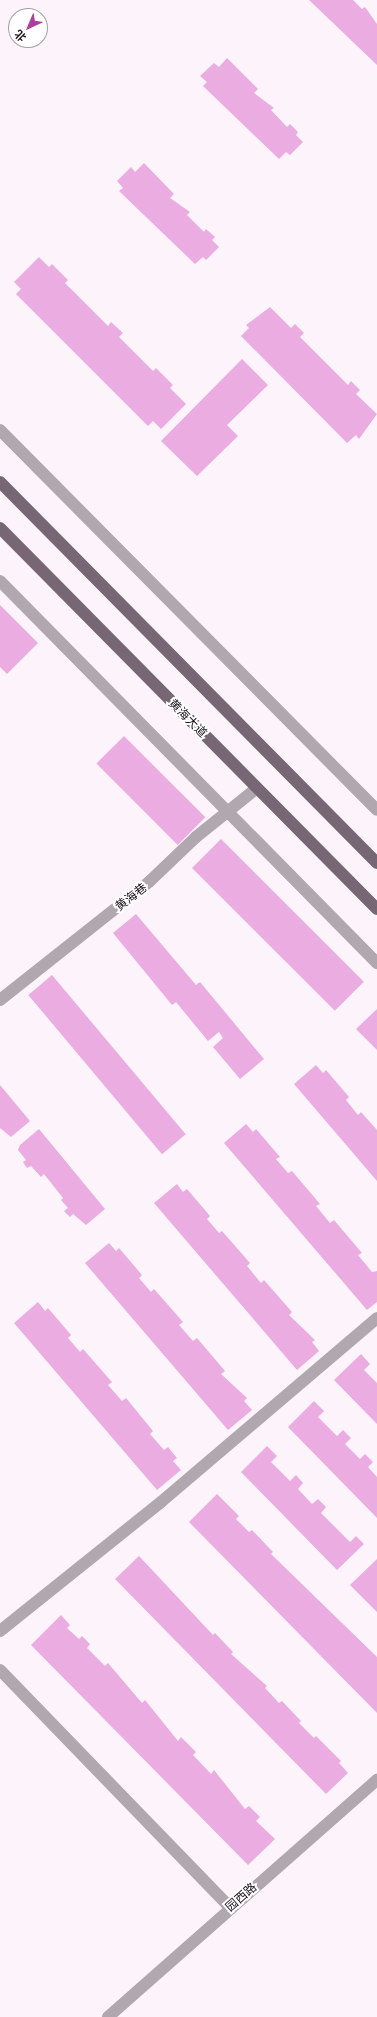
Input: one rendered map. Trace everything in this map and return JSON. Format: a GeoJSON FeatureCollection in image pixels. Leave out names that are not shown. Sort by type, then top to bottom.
{"type":"FeatureCollection","features":[{"type":"Feature","properties":{"kind":"main road"},"geometry":{"type":"LineString","coordinates":[[0,482],[377,863]]}},
{"type":"Feature","properties":{"kind":"main road","name":"黄海大道"},"geometry":{"type":"LineString","coordinates":[[0,528],[377,909]]}},
{"type":"Feature","properties":{"kind":"street"},"geometry":{"type":"LineString","coordinates":[[0,430],[377,810]]}},
{"type":"Feature","properties":{"kind":"street"},"geometry":{"type":"LineString","coordinates":[[0,581],[377,963]]}},
{"type":"Feature","properties":{"kind":"street","name":"黄海巷"},"geometry":{"type":"LineString","coordinates":[[0,1000],[150,881],[228,812],[258,788]]}},
{"type":"Feature","properties":{"kind":"street"},"geometry":{"type":"LineString","coordinates":[[0,1632],[161,1502],[377,1318]]}},
{"type":"Feature","properties":{"kind":"street"},"geometry":{"type":"LineString","coordinates":[[0,1670],[230,1907]]}},
{"type":"Feature","properties":{"kind":"street","name":"园西路"},"geometry":{"type":"LineString","coordinates":[[108,2017],[230,1907],[377,1780]]}},
{"type":"Feature","properties":{"kind":"building"},"geometry":{"type":"Polygon","coordinates":[[[309,0],[353,0],[362,9],[365,7],[377,24],[377,65],[309,0]]]}},
{"type":"Feature","properties":{"kind":"building"},"geometry":{"type":"Polygon","coordinates":[[[227,58],[258,89],[254,93],[274,108],[271,110],[287,127],[290,124],[298,132],[296,135],[303,142],[290,155],[286,152],[279,159],[203,86],[207,82],[200,76],[214,63],[219,67],[227,58]]]}},
{"type":"Feature","properties":{"kind":"building"},"geometry":{"type":"Polygon","coordinates":[[[144,163],[174,194],[170,198],[190,212],[187,215],[204,232],[206,229],[215,237],[212,240],[219,247],[206,260],[203,257],[195,264],[119,191],[123,188],[117,181],[131,167],[135,172],[144,163]]]}},
{"type":"Feature","properties":{"kind":"building"},"geometry":{"type":"Polygon","coordinates":[[[39,257],[49,267],[52,264],[68,280],[65,283],[108,326],[111,322],[123,333],[119,337],[153,371],[156,368],[173,385],[170,388],[186,404],[161,429],[153,421],[148,426],[16,294],[21,289],[14,282],[39,257]]]}},
{"type":"Feature","properties":{"kind":"building"},"geometry":{"type":"Polygon","coordinates":[[[270,307],[291,328],[295,324],[304,333],[300,337],[348,385],[351,381],[360,390],[356,394],[377,414],[359,439],[356,435],[347,443],[241,336],[249,328],[246,325],[270,307]]]}},
{"type":"Feature","properties":{"kind":"building"},"geometry":{"type":"Polygon","coordinates":[[[242,359],[268,385],[227,425],[238,436],[197,476],[161,441],[242,359]]]}},
{"type":"Feature","properties":{"kind":"building"},"geometry":{"type":"Polygon","coordinates":[[[0,605],[38,643],[7,674],[0,667],[0,605]]]}},
{"type":"Feature","properties":{"kind":"building"},"geometry":{"type":"Polygon","coordinates":[[[124,736],[205,817],[178,845],[96,764],[124,736]]]}},
{"type":"Feature","properties":{"kind":"building"},"geometry":{"type":"Polygon","coordinates":[[[221,839],[364,982],[335,1011],[192,868],[221,839]]]}},
{"type":"Feature","properties":{"kind":"building"},"geometry":{"type":"Polygon","coordinates":[[[136,914],[196,985],[200,982],[264,1059],[240,1079],[213,1047],[223,1038],[219,1032],[208,1041],[176,1002],[172,1005],[113,933],[136,914]]]}},
{"type":"Feature","properties":{"kind":"building"},"geometry":{"type":"Polygon","coordinates":[[[52,975],[186,1134],[162,1154],[28,995],[52,975]]]}},
{"type":"Feature","properties":{"kind":"building"},"geometry":{"type":"Polygon","coordinates":[[[377,1009],[377,1050],[356,1029],[377,1009]]]}},
{"type":"Feature","properties":{"kind":"building"},"geometry":{"type":"Polygon","coordinates":[[[316,1065],[323,1073],[326,1070],[349,1097],[346,1100],[358,1115],[361,1112],[377,1130],[377,1181],[294,1084],[316,1065]]]}},
{"type":"Feature","properties":{"kind":"building"},"geometry":{"type":"Polygon","coordinates":[[[0,1085],[30,1121],[11,1137],[0,1128],[0,1085]]]}},
{"type":"Feature","properties":{"kind":"building"},"geometry":{"type":"Polygon","coordinates":[[[246,1124],[253,1132],[256,1129],[280,1157],[276,1159],[288,1173],[292,1171],[320,1204],[316,1206],[330,1223],[334,1220],[362,1253],[358,1255],[372,1272],[377,1271],[377,1302],[367,1310],[224,1143],[246,1124]]]}},
{"type":"Feature","properties":{"kind":"building"},"geometry":{"type":"Polygon","coordinates":[[[39,1129],[105,1209],[86,1225],[73,1214],[70,1217],[64,1211],[68,1208],[61,1200],[63,1198],[44,1174],[41,1177],[31,1166],[27,1168],[23,1162],[26,1160],[18,1150],[20,1145],[39,1129]]]}},
{"type":"Feature","properties":{"kind":"building"},"geometry":{"type":"Polygon","coordinates":[[[177,1184],[183,1192],[187,1189],[210,1216],[207,1219],[219,1233],[222,1231],[250,1263],[247,1266],[261,1283],[264,1280],[292,1312],[289,1315],[315,1340],[312,1342],[319,1351],[297,1370],[154,1203],[177,1184]]]}},
{"type":"Feature","properties":{"kind":"building"},"geometry":{"type":"Polygon","coordinates":[[[109,1243],[116,1251],[119,1248],[142,1275],[139,1278],[151,1292],[154,1289],[183,1322],[179,1325],[193,1341],[197,1338],[225,1371],[221,1374],[247,1398],[244,1401],[252,1410],[228,1430],[85,1263],[109,1243]]]}},
{"type":"Feature","properties":{"kind":"building"},"geometry":{"type":"Polygon","coordinates":[[[38,1302],[45,1311],[48,1308],[71,1335],[68,1338],[80,1352],[83,1349],[112,1382],[108,1385],[122,1401],[126,1398],[153,1431],[150,1434],[164,1450],[168,1447],[177,1458],[173,1461],[181,1470],[157,1490],[14,1323],[38,1302]]]}},
{"type":"Feature","properties":{"kind":"building"},"geometry":{"type":"Polygon","coordinates":[[[361,1354],[370,1364],[364,1370],[377,1383],[377,1424],[334,1380],[361,1354]]]}},
{"type":"Feature","properties":{"kind":"building"},"geometry":{"type":"Polygon","coordinates":[[[314,1401],[324,1411],[318,1417],[337,1436],[343,1430],[351,1438],[345,1444],[360,1459],[365,1454],[373,1462],[368,1467],[377,1477],[377,1518],[288,1427],[314,1401]]]}},
{"type":"Feature","properties":{"kind":"building"},"geometry":{"type":"Polygon","coordinates":[[[267,1446],[277,1456],[271,1462],[290,1481],[296,1475],[303,1483],[298,1489],[312,1504],[318,1499],[326,1507],[321,1513],[350,1542],[356,1536],[364,1544],[337,1570],[241,1472],[267,1446]]]}},
{"type":"Feature","properties":{"kind":"building"},"geometry":{"type":"Polygon","coordinates":[[[217,1494],[239,1516],[236,1519],[249,1532],[252,1530],[273,1552],[271,1554],[377,1657],[377,1713],[189,1522],[217,1494]]]}},
{"type":"Feature","properties":{"kind":"building"},"geometry":{"type":"Polygon","coordinates":[[[139,1556],[213,1635],[215,1633],[233,1652],[231,1654],[267,1686],[265,1688],[279,1703],[282,1701],[301,1721],[299,1723],[314,1738],[316,1736],[341,1761],[339,1763],[348,1773],[326,1794],[115,1579],[139,1556]]]}},
{"type":"Feature","properties":{"kind":"building"},"geometry":{"type":"Polygon","coordinates":[[[377,1559],[377,1612],[350,1585],[377,1559]]]}},
{"type":"Feature","properties":{"kind":"building"},"geometry":{"type":"Polygon","coordinates":[[[61,1615],[70,1625],[67,1628],[79,1639],[82,1636],[90,1644],[87,1648],[105,1666],[108,1663],[142,1703],[145,1700],[178,1741],[181,1737],[196,1752],[193,1755],[211,1774],[214,1770],[245,1809],[249,1806],[260,1817],[256,1821],[275,1839],[248,1865],[31,1645],[61,1615]]]}}]}
